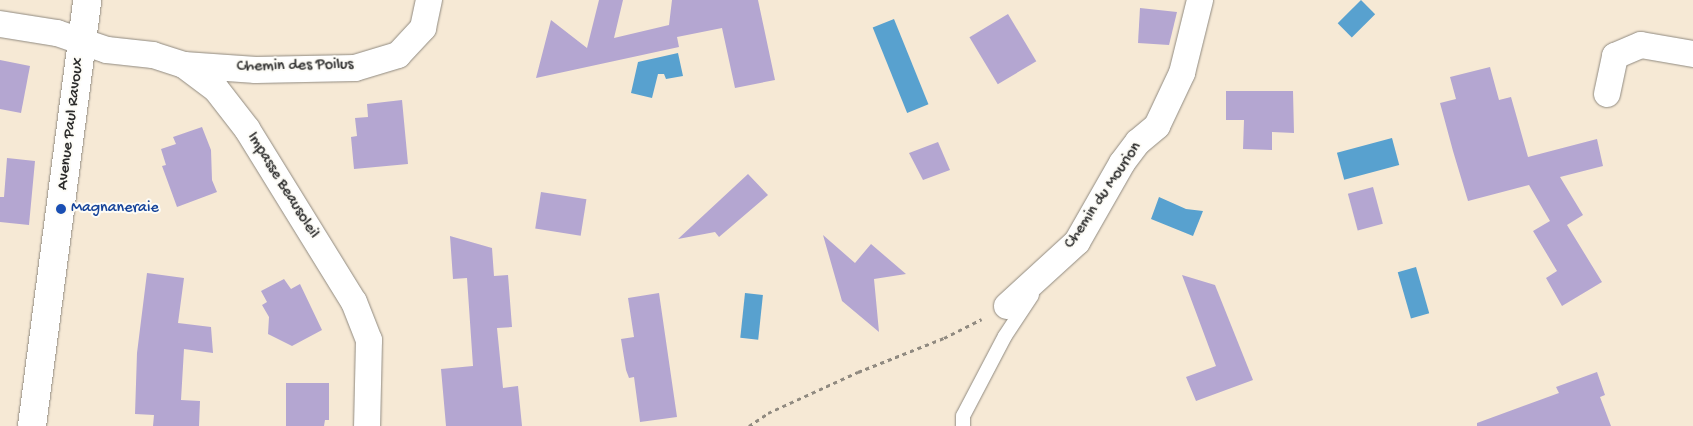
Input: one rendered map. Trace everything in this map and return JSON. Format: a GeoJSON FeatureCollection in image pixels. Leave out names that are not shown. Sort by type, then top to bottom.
{"type":"FeatureCollection","features":[{"type":"Feature","properties":{"kind":"street","name":"Avenue Paul Ravoux"},"geometry":{"type":"LineString","coordinates":[[32,426],[87,0]]}},
{"type":"Feature","properties":{"kind":"street","name":"Chemin des Poilus"},"geometry":{"type":"LineString","coordinates":[[184,65],[256,70],[355,68],[398,55],[423,28],[429,0]]}},
{"type":"Feature","properties":{"kind":"street","name":"Chemin du Mourion"},"geometry":{"type":"LineString","coordinates":[[1007,306],[1046,274],[1076,242],[1122,163],[1138,142],[1157,126],[1172,100],[1182,73],[1200,0]]}},
{"type":"Feature","properties":{"kind":"street","name":"Impasse Beausoleil"},"geometry":{"type":"LineString","coordinates":[[0,24],[57,33],[107,50],[153,55],[184,65],[216,89],[247,129],[354,302],[369,340],[367,426]]}},
{"type":"Feature","properties":{"kind":"street"},"geometry":{"type":"LineString","coordinates":[[1607,94],[1614,56],[1641,45],[1693,54]]}},
{"type":"Feature","properties":{"kind":"lane"},"geometry":{"type":"LineString","coordinates":[[963,426],[963,416],[1005,336],[1046,274]]}},
{"type":"Feature","properties":{"kind":"path"},"geometry":{"type":"LineString","coordinates":[[749,426],[768,413],[858,372],[944,338],[1007,306]]}},
{"type":"Feature","properties":{"kind":"water"},"geometry":{"type":"Polygon","coordinates":[[[1361,0],[1375,14],[1352,37],[1338,23],[1361,0]]]}},
{"type":"Feature","properties":{"kind":"water"},"geometry":{"type":"Polygon","coordinates":[[[894,19],[928,104],[907,113],[873,28],[894,19]]]}},
{"type":"Feature","properties":{"kind":"water"},"geometry":{"type":"Polygon","coordinates":[[[678,53],[683,76],[666,79],[664,74],[658,74],[652,98],[631,93],[638,62],[678,53]]]}},
{"type":"Feature","properties":{"kind":"water"},"geometry":{"type":"Polygon","coordinates":[[[1392,138],[1399,165],[1344,180],[1337,153],[1392,138]]]}},
{"type":"Feature","properties":{"kind":"water"},"geometry":{"type":"Polygon","coordinates":[[[1159,197],[1186,209],[1203,211],[1193,236],[1151,219],[1159,197]]]}},
{"type":"Feature","properties":{"kind":"water"},"geometry":{"type":"Polygon","coordinates":[[[1416,267],[1429,313],[1411,318],[1398,272],[1416,267]]]}},
{"type":"Feature","properties":{"kind":"water"},"geometry":{"type":"Polygon","coordinates":[[[745,293],[763,295],[758,340],[740,338],[745,293]]]}},
{"type":"Feature","properties":{"kind":"building"},"geometry":{"type":"Polygon","coordinates":[[[599,0],[623,0],[614,38],[669,25],[672,0],[758,0],[775,80],[735,88],[722,28],[677,37],[679,47],[536,78],[551,20],[587,48],[599,0]]]}},
{"type":"Feature","properties":{"kind":"building"},"geometry":{"type":"Polygon","coordinates":[[[1140,8],[1177,12],[1169,45],[1138,43],[1140,8]]]}},
{"type":"Feature","properties":{"kind":"building"},"geometry":{"type":"Polygon","coordinates":[[[1008,14],[1036,61],[998,84],[969,37],[1008,14]]]}},
{"type":"Feature","properties":{"kind":"building"},"geometry":{"type":"Polygon","coordinates":[[[0,60],[30,66],[21,113],[0,109],[0,60]]]}},
{"type":"Feature","properties":{"kind":"building"},"geometry":{"type":"Polygon","coordinates":[[[1490,67],[1499,100],[1511,97],[1528,157],[1597,139],[1603,166],[1560,177],[1583,215],[1567,225],[1602,282],[1562,306],[1546,278],[1557,271],[1533,231],[1550,221],[1529,185],[1468,201],[1440,103],[1456,99],[1450,77],[1490,67]]]}},
{"type":"Feature","properties":{"kind":"building"},"geometry":{"type":"Polygon","coordinates":[[[1226,91],[1293,91],[1294,133],[1272,132],[1272,150],[1243,149],[1244,120],[1226,120],[1226,91]]]}},
{"type":"Feature","properties":{"kind":"building"},"geometry":{"type":"Polygon","coordinates":[[[402,100],[408,164],[354,169],[351,137],[357,136],[355,118],[368,117],[367,104],[402,100]]]}},
{"type":"Feature","properties":{"kind":"building"},"geometry":{"type":"Polygon","coordinates":[[[202,127],[211,150],[212,180],[217,192],[177,207],[162,166],[166,165],[161,149],[176,144],[173,137],[202,127]]]}},
{"type":"Feature","properties":{"kind":"building"},"geometry":{"type":"Polygon","coordinates":[[[938,142],[950,170],[923,180],[909,153],[938,142]]]}},
{"type":"Feature","properties":{"kind":"building"},"geometry":{"type":"Polygon","coordinates":[[[7,158],[35,161],[29,225],[0,222],[0,197],[4,197],[7,158]]]}},
{"type":"Feature","properties":{"kind":"building"},"geometry":{"type":"Polygon","coordinates":[[[748,174],[768,195],[719,237],[715,232],[678,239],[748,174]]]}},
{"type":"Feature","properties":{"kind":"building"},"geometry":{"type":"Polygon","coordinates":[[[1373,187],[1383,224],[1358,230],[1348,194],[1373,187]]]}},
{"type":"Feature","properties":{"kind":"building"},"geometry":{"type":"Polygon","coordinates":[[[541,192],[586,199],[581,236],[535,229],[541,192]]]}},
{"type":"Feature","properties":{"kind":"building"},"geometry":{"type":"Polygon","coordinates":[[[823,235],[855,263],[871,244],[906,274],[874,279],[879,332],[842,301],[823,235]]]}},
{"type":"Feature","properties":{"kind":"building"},"geometry":{"type":"Polygon","coordinates":[[[450,236],[492,248],[494,276],[508,275],[512,327],[497,328],[503,388],[518,386],[522,426],[446,426],[441,369],[473,366],[467,278],[453,279],[450,236]]]}},
{"type":"Feature","properties":{"kind":"building"},"geometry":{"type":"Polygon","coordinates":[[[147,273],[184,278],[178,323],[211,327],[213,353],[184,349],[181,400],[200,401],[199,426],[153,426],[154,415],[135,414],[137,353],[147,273]]]}},
{"type":"Feature","properties":{"kind":"building"},"geometry":{"type":"Polygon","coordinates":[[[1182,275],[1215,285],[1253,380],[1196,401],[1186,377],[1216,366],[1182,275]]]}},
{"type":"Feature","properties":{"kind":"building"},"geometry":{"type":"Polygon","coordinates":[[[284,279],[291,289],[300,284],[322,330],[292,346],[268,334],[269,317],[262,305],[267,302],[261,291],[284,279]]]}},
{"type":"Feature","properties":{"kind":"building"},"geometry":{"type":"Polygon","coordinates":[[[659,293],[677,417],[640,422],[634,377],[629,378],[626,370],[621,339],[634,337],[628,298],[659,293]]]}},
{"type":"Feature","properties":{"kind":"building"},"geometry":{"type":"Polygon","coordinates":[[[1597,372],[1605,395],[1600,397],[1611,426],[1477,426],[1477,423],[1559,393],[1556,387],[1597,372]]]}},
{"type":"Feature","properties":{"kind":"building"},"geometry":{"type":"Polygon","coordinates":[[[286,383],[329,383],[329,420],[325,420],[324,426],[286,426],[286,383]]]}},
{"type":"Feature","properties":{"kind":"place","name":"Magnaneraie"},"geometry":{"type":"Point","coordinates":[61,209]}}]}
